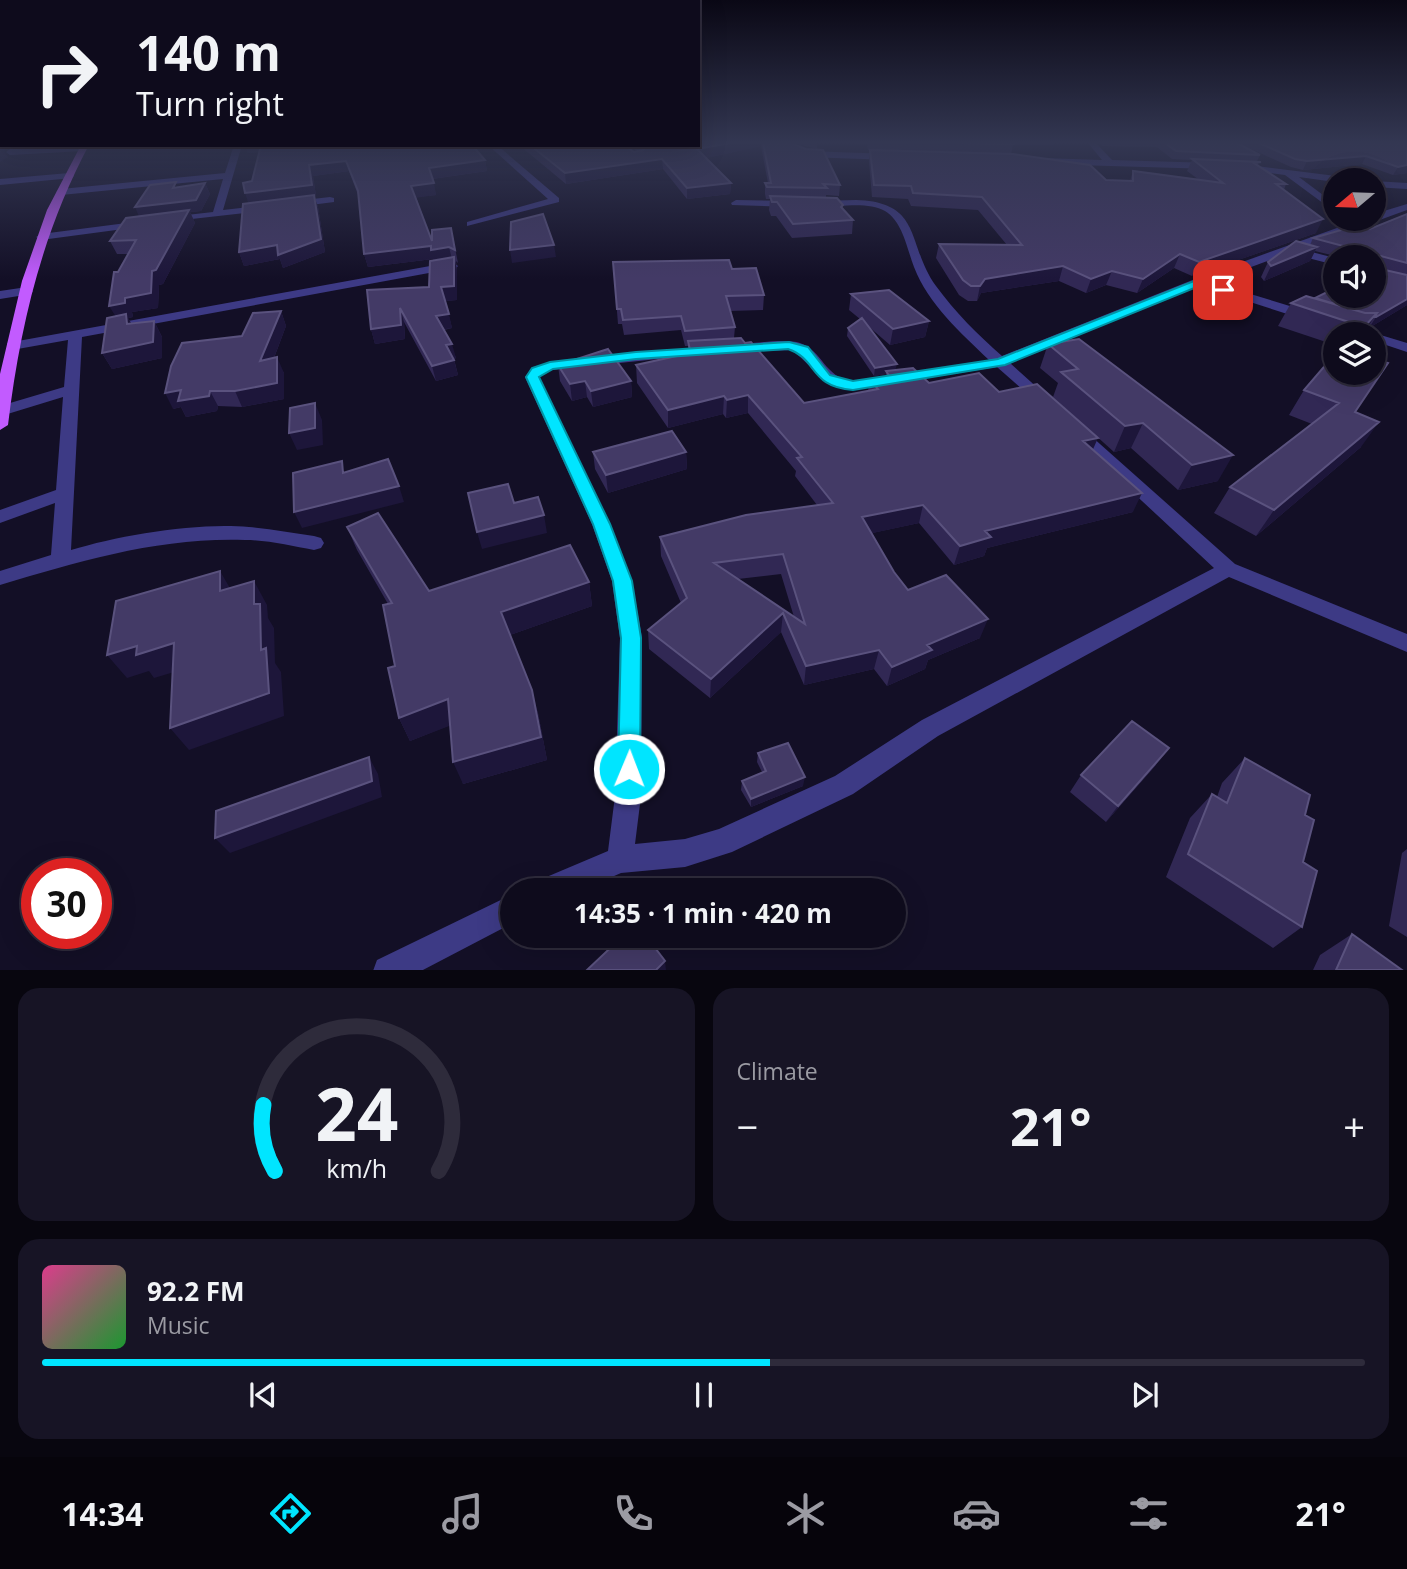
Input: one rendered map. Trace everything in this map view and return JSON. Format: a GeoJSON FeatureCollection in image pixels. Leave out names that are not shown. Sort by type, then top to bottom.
{"type":"FeatureCollection","features":[{"type":"Feature","properties":{"kind":"main road"},"geometry":{"type":"LineString","coordinates":[[1,418],[3,371],[41,237],[63,188]]}},
{"type":"Feature","properties":{"kind":"street"},"geometry":{"type":"LineString","coordinates":[[61,192],[98,188]]}},
{"type":"Feature","properties":{"kind":"street"},"geometry":{"type":"LineString","coordinates":[[217,214],[226,188]]}},
{"type":"Feature","properties":{"kind":"street"},"geometry":{"type":"LineString","coordinates":[[471,223],[555,200],[542,188]]}},
{"type":"Feature","properties":{"kind":"street"},"geometry":{"type":"LineString","coordinates":[[1308,188],[1323,200]]}},
{"type":"Feature","properties":{"kind":"street"},"geometry":{"type":"LineString","coordinates":[[163,221],[330,200]]}},
{"type":"Feature","properties":{"kind":"street"},"geometry":{"type":"LineString","coordinates":[[736,203],[877,205],[892,211],[901,221],[927,282],[948,310],[1001,362],[1228,569],[1407,643]]}},
{"type":"Feature","properties":{"kind":"street"},"geometry":{"type":"LineString","coordinates":[[1386,214],[1407,207]]}},
{"type":"Feature","properties":{"kind":"street"},"geometry":{"type":"LineString","coordinates":[[41,237],[149,223]]}},
{"type":"Feature","properties":{"kind":"street"},"geometry":{"type":"LineString","coordinates":[[620,859],[628,796],[631,691],[631,638],[622,581],[601,524],[532,377],[537,371],[550,366],[636,356],[789,345],[804,350],[826,378],[842,385],[853,386],[1001,362],[1330,231]]}},
{"type":"Feature","properties":{"kind":"street"},"geometry":{"type":"LineString","coordinates":[[1286,249],[1323,259]]}},
{"type":"Feature","properties":{"kind":"street"},"geometry":{"type":"LineString","coordinates":[[12,346],[452,266]]}},
{"type":"Feature","properties":{"kind":"street"},"geometry":{"type":"LineString","coordinates":[[1386,276],[1407,282]]}},
{"type":"Feature","properties":{"kind":"street"},"geometry":{"type":"LineString","coordinates":[[1199,282],[1326,322]]}},
{"type":"Feature","properties":{"kind":"street"},"geometry":{"type":"LineString","coordinates":[[0,295],[27,291]]}},
{"type":"Feature","properties":{"kind":"street"},"geometry":{"type":"LineString","coordinates":[[61,558],[75,334]]}},
{"type":"Feature","properties":{"kind":"street"},"geometry":{"type":"LineString","coordinates":[[1386,341],[1407,348]]}},
{"type":"Feature","properties":{"kind":"street"},"geometry":{"type":"LineString","coordinates":[[1,418],[71,390]]}},
{"type":"Feature","properties":{"kind":"street"},"geometry":{"type":"LineString","coordinates":[[0,517],[65,493]]}},
{"type":"Feature","properties":{"kind":"street"},"geometry":{"type":"LineString","coordinates":[[0,578],[100,548],[192,535],[247,533],[314,543]]}},
{"type":"Feature","properties":{"kind":"street"},"geometry":{"type":"LineString","coordinates":[[577,878],[620,859],[685,853],[722,842],[844,785],[930,728],[1228,569]]}},
{"type":"Feature","properties":{"kind":"street"},"geometry":{"type":"LineString","coordinates":[[390,970],[500,915]]}},
{"type":"Feature","properties":{"kind":"building"},"geometry":{"type":"Polygon","coordinates":[[[148,188],[202,188],[196,200],[135,207],[148,188]]]}},
{"type":"Feature","properties":{"kind":"building"},"geometry":{"type":"Polygon","coordinates":[[[244,188],[285,188],[245,193],[244,188]]]}},
{"type":"Feature","properties":{"kind":"building"},"geometry":{"type":"Polygon","coordinates":[[[357,188],[412,188],[432,241],[432,230],[451,228],[455,250],[449,247],[431,250],[431,246],[364,254],[357,188]]]}},
{"type":"Feature","properties":{"kind":"building"},"geometry":{"type":"Polygon","coordinates":[[[912,188],[1282,188],[1323,219],[1199,262],[1180,254],[1143,279],[1112,271],[1091,279],[1063,266],[985,279],[980,286],[971,286],[963,280],[939,244],[1022,245],[982,197],[913,193],[912,188]]]}},
{"type":"Feature","properties":{"kind":"building"},"geometry":{"type":"Polygon","coordinates":[[[314,195],[321,239],[278,255],[277,245],[239,252],[243,204],[314,195]]]}},
{"type":"Feature","properties":{"kind":"building"},"geometry":{"type":"Polygon","coordinates":[[[770,196],[837,198],[853,220],[793,224],[777,202],[772,202],[770,196]]]}},
{"type":"Feature","properties":{"kind":"building"},"geometry":{"type":"Polygon","coordinates":[[[189,210],[156,270],[152,271],[151,293],[125,298],[125,303],[109,306],[114,272],[118,272],[136,240],[110,241],[126,218],[189,210]]]}},
{"type":"Feature","properties":{"kind":"building"},"geometry":{"type":"Polygon","coordinates":[[[543,214],[554,245],[510,250],[511,222],[543,214]]]}},
{"type":"Feature","properties":{"kind":"building"},"geometry":{"type":"Polygon","coordinates":[[[1407,214],[1407,263],[1386,257],[1386,245],[1339,245],[1313,238],[1338,231],[1386,231],[1386,223],[1407,214]]]}},
{"type":"Feature","properties":{"kind":"building"},"geometry":{"type":"Polygon","coordinates":[[[1296,241],[1317,247],[1271,266],[1268,262],[1296,241]]]}},
{"type":"Feature","properties":{"kind":"building"},"geometry":{"type":"Polygon","coordinates":[[[454,257],[454,286],[441,287],[449,314],[436,316],[452,344],[446,345],[454,360],[432,366],[400,308],[401,325],[371,329],[367,290],[429,287],[430,261],[454,257]]]}},
{"type":"Feature","properties":{"kind":"building"},"geometry":{"type":"Polygon","coordinates":[[[729,260],[732,269],[756,268],[764,295],[726,296],[735,327],[685,331],[681,316],[623,320],[621,309],[617,309],[613,262],[729,260]]]}},
{"type":"Feature","properties":{"kind":"building"},"geometry":{"type":"Polygon","coordinates":[[[1386,270],[1407,275],[1407,299],[1376,317],[1377,313],[1348,308],[1386,308],[1386,270]]]}},
{"type":"Feature","properties":{"kind":"building"},"geometry":{"type":"Polygon","coordinates":[[[889,290],[929,321],[893,329],[851,294],[889,290]]]}},
{"type":"Feature","properties":{"kind":"building"},"geometry":{"type":"Polygon","coordinates":[[[1306,296],[1323,301],[1323,308],[1348,308],[1377,313],[1369,322],[1349,322],[1291,303],[1306,296]]]}},
{"type":"Feature","properties":{"kind":"building"},"geometry":{"type":"Polygon","coordinates":[[[281,311],[260,361],[277,357],[277,383],[235,391],[210,391],[209,396],[178,401],[181,390],[165,393],[171,366],[182,343],[242,336],[253,313],[281,311]]]}},
{"type":"Feature","properties":{"kind":"building"},"geometry":{"type":"Polygon","coordinates":[[[126,314],[127,324],[154,321],[153,342],[102,353],[107,318],[126,314]]]}},
{"type":"Feature","properties":{"kind":"building"},"geometry":{"type":"Polygon","coordinates":[[[862,318],[897,364],[875,368],[848,328],[862,318]]]}},
{"type":"Feature","properties":{"kind":"building"},"geometry":{"type":"Polygon","coordinates":[[[741,338],[745,343],[751,342],[804,403],[878,389],[870,380],[890,377],[886,371],[913,368],[929,383],[979,373],[999,392],[1037,384],[1098,438],[1083,441],[1142,493],[985,531],[991,537],[960,546],[923,505],[862,517],[894,572],[908,590],[946,575],[988,619],[927,645],[932,650],[892,667],[879,650],[806,666],[783,613],[711,679],[648,630],[687,598],[660,537],[746,515],[833,503],[797,458],[802,457],[748,395],[727,400],[724,396],[668,410],[636,365],[681,355],[679,352],[690,350],[688,341],[741,338]],[[783,554],[714,563],[805,624],[783,554]]]}},
{"type":"Feature","properties":{"kind":"building"},"geometry":{"type":"Polygon","coordinates":[[[1079,339],[1233,455],[1192,465],[1143,423],[1125,426],[1061,372],[1078,369],[1048,344],[1079,339]]]}},
{"type":"Feature","properties":{"kind":"building"},"geometry":{"type":"Polygon","coordinates":[[[608,349],[631,381],[591,391],[585,381],[570,384],[558,365],[608,349]]]}},
{"type":"Feature","properties":{"kind":"building"},"geometry":{"type":"Polygon","coordinates":[[[1323,368],[1323,385],[1373,385],[1355,412],[1379,422],[1274,510],[1230,487],[1339,403],[1304,390],[1323,368]]]}},
{"type":"Feature","properties":{"kind":"building"},"geometry":{"type":"Polygon","coordinates":[[[315,403],[315,428],[289,433],[290,408],[315,403]]]}},
{"type":"Feature","properties":{"kind":"building"},"geometry":{"type":"Polygon","coordinates":[[[672,431],[686,452],[606,475],[593,452],[672,431]]]}},
{"type":"Feature","properties":{"kind":"building"},"geometry":{"type":"Polygon","coordinates":[[[388,459],[399,486],[294,512],[293,473],[342,461],[343,473],[388,459]]]}},
{"type":"Feature","properties":{"kind":"building"},"geometry":{"type":"Polygon","coordinates":[[[508,484],[514,503],[538,497],[544,515],[477,532],[468,493],[508,484]]]}},
{"type":"Feature","properties":{"kind":"building"},"geometry":{"type":"Polygon","coordinates":[[[378,513],[429,591],[570,545],[589,582],[501,612],[532,690],[541,737],[453,762],[448,699],[399,718],[388,668],[395,666],[383,605],[392,603],[347,527],[378,513]]]}},
{"type":"Feature","properties":{"kind":"building"},"geometry":{"type":"Polygon","coordinates":[[[220,571],[220,591],[254,581],[254,604],[260,604],[261,650],[266,648],[269,693],[170,728],[174,643],[136,655],[137,646],[107,655],[116,601],[220,571]]]}},
{"type":"Feature","properties":{"kind":"building"},"geometry":{"type":"Polygon","coordinates":[[[1132,721],[1169,748],[1118,806],[1081,775],[1132,721]]]}},
{"type":"Feature","properties":{"kind":"building"},"geometry":{"type":"Polygon","coordinates":[[[788,743],[805,777],[751,799],[742,781],[766,771],[758,753],[788,743]]]}},
{"type":"Feature","properties":{"kind":"building"},"geometry":{"type":"Polygon","coordinates":[[[369,757],[372,781],[215,838],[216,811],[369,757]]]}},
{"type":"Feature","properties":{"kind":"building"},"geometry":{"type":"Polygon","coordinates":[[[1245,758],[1310,795],[1305,815],[1314,820],[1303,862],[1317,871],[1302,927],[1188,854],[1212,794],[1227,803],[1245,758]]]}},
{"type":"Feature","properties":{"kind":"building"},"geometry":{"type":"Polygon","coordinates":[[[1352,934],[1402,970],[1336,970],[1352,934]]]}},
{"type":"Feature","properties":{"kind":"building"},"geometry":{"type":"Polygon","coordinates":[[[610,948],[655,948],[665,961],[656,970],[587,970],[610,948]]]}},
{"type":"Feature","properties":{"kind":"route"},"geometry":{"type":"LineString","coordinates":[[629,769],[631,638],[622,581],[601,524],[532,377],[537,371],[550,366],[636,356],[789,345],[804,350],[826,378],[842,385],[853,386],[1001,362],[1199,282],[1223,290]]}}]}
